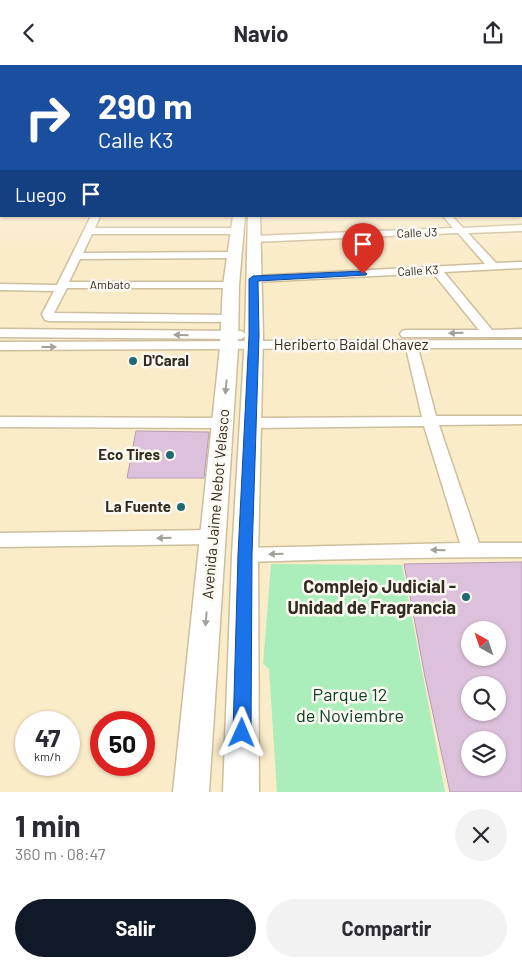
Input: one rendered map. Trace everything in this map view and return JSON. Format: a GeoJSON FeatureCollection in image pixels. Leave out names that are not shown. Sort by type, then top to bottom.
{"type":"FeatureCollection","features":[{"type":"Feature","properties":{"kind":"main road","name":"Avenida Jaime Nebot Velasco"},"geometry":{"type":"LineString","coordinates":[[241,792],[245,555],[254,340],[235,255],[246,226]]}},
{"type":"Feature","properties":{"kind":"main road","name":"Avenida Jaime Nebot Velasco"},"geometry":{"type":"LineString","coordinates":[[191,792],[230,334],[242,282],[246,226]]}},
{"type":"Feature","properties":{"kind":"street","name":"Ambato"},"geometry":{"type":"LineString","coordinates":[[96,217],[63,287],[242,282]]}},
{"type":"Feature","properties":{"kind":"street"},"geometry":{"type":"LineString","coordinates":[[448,217],[493,266]]}},
{"type":"Feature","properties":{"kind":"street","name":"Calle J3"},"geometry":{"type":"LineString","coordinates":[[89,231],[246,226],[460,231],[522,228]]}},
{"type":"Feature","properties":{"kind":"street"},"geometry":{"type":"LineString","coordinates":[[78,256],[235,255]]}},
{"type":"Feature","properties":{"kind":"street","name":"Calle K3"},"geometry":{"type":"LineString","coordinates":[[242,282],[522,265]]}},
{"type":"Feature","properties":{"kind":"street"},"geometry":{"type":"LineString","coordinates":[[436,270],[488,333]]}},
{"type":"Feature","properties":{"kind":"street"},"geometry":{"type":"LineString","coordinates":[[0,287],[63,287],[48,314],[49,317],[230,334]]}},
{"type":"Feature","properties":{"kind":"street","name":"Heriberto Baidal Chavez"},"geometry":{"type":"LineString","coordinates":[[0,333],[230,334],[254,340],[411,344],[522,344]]}},
{"type":"Feature","properties":{"kind":"street","name":"Heriberto Baidal Chavez"},"geometry":{"type":"LineString","coordinates":[[254,340],[522,333]]}},
{"type":"Feature","properties":{"kind":"street","name":"Heriberto Baidal Chavez"},"geometry":{"type":"LineString","coordinates":[[0,346],[230,334]]}},
{"type":"Feature","properties":{"kind":"street"},"geometry":{"type":"LineString","coordinates":[[411,344],[430,421],[472,551]]}},
{"type":"Feature","properties":{"kind":"street"},"geometry":{"type":"LineString","coordinates":[[250,423],[522,420]]}},
{"type":"Feature","properties":{"kind":"street"},"geometry":{"type":"LineString","coordinates":[[0,422],[223,423]]}},
{"type":"Feature","properties":{"kind":"street"},"geometry":{"type":"LineString","coordinates":[[0,540],[213,537]]}},
{"type":"Feature","properties":{"kind":"street"},"geometry":{"type":"LineString","coordinates":[[245,555],[420,550],[522,550]]}},
{"type":"Feature","properties":{"kind":"green space","name":"Parque 12 de Noviembre"},"geometry":{"type":"Polygon","coordinates":[[[271,564],[402,565],[445,792],[277,792],[269,669],[263,664],[271,564]]]}},
{"type":"Feature","properties":{"kind":"building","name":"Eco Tires"},"geometry":{"type":"Polygon","coordinates":[[[136,431],[209,432],[204,478],[127,478],[136,431]]]}},
{"type":"Feature","properties":{"kind":"building","name":"Complejo Judicial - Unidad de Fragrancia"},"geometry":{"type":"Polygon","coordinates":[[[522,562],[522,792],[450,792],[425,677],[404,564],[522,562]]]}},
{"type":"Feature","properties":{"kind":"place","name":"D'Caral"},"geometry":{"type":"Point","coordinates":[133,361]}},
{"type":"Feature","properties":{"kind":"place","name":"Eco Tires"},"geometry":{"type":"Point","coordinates":[170,455]}},
{"type":"Feature","properties":{"kind":"place","name":"La Fuente"},"geometry":{"type":"Point","coordinates":[181,507]}},
{"type":"Feature","properties":{"kind":"place","name":"Complejo Judicial - Unidad de Fragrancia"},"geometry":{"type":"Point","coordinates":[466,597]}},
{"type":"Feature","properties":{"kind":"route"},"geometry":{"type":"LineString","coordinates":[[242,733],[245,555],[254,335],[253,279],[363,274]]}}]}
